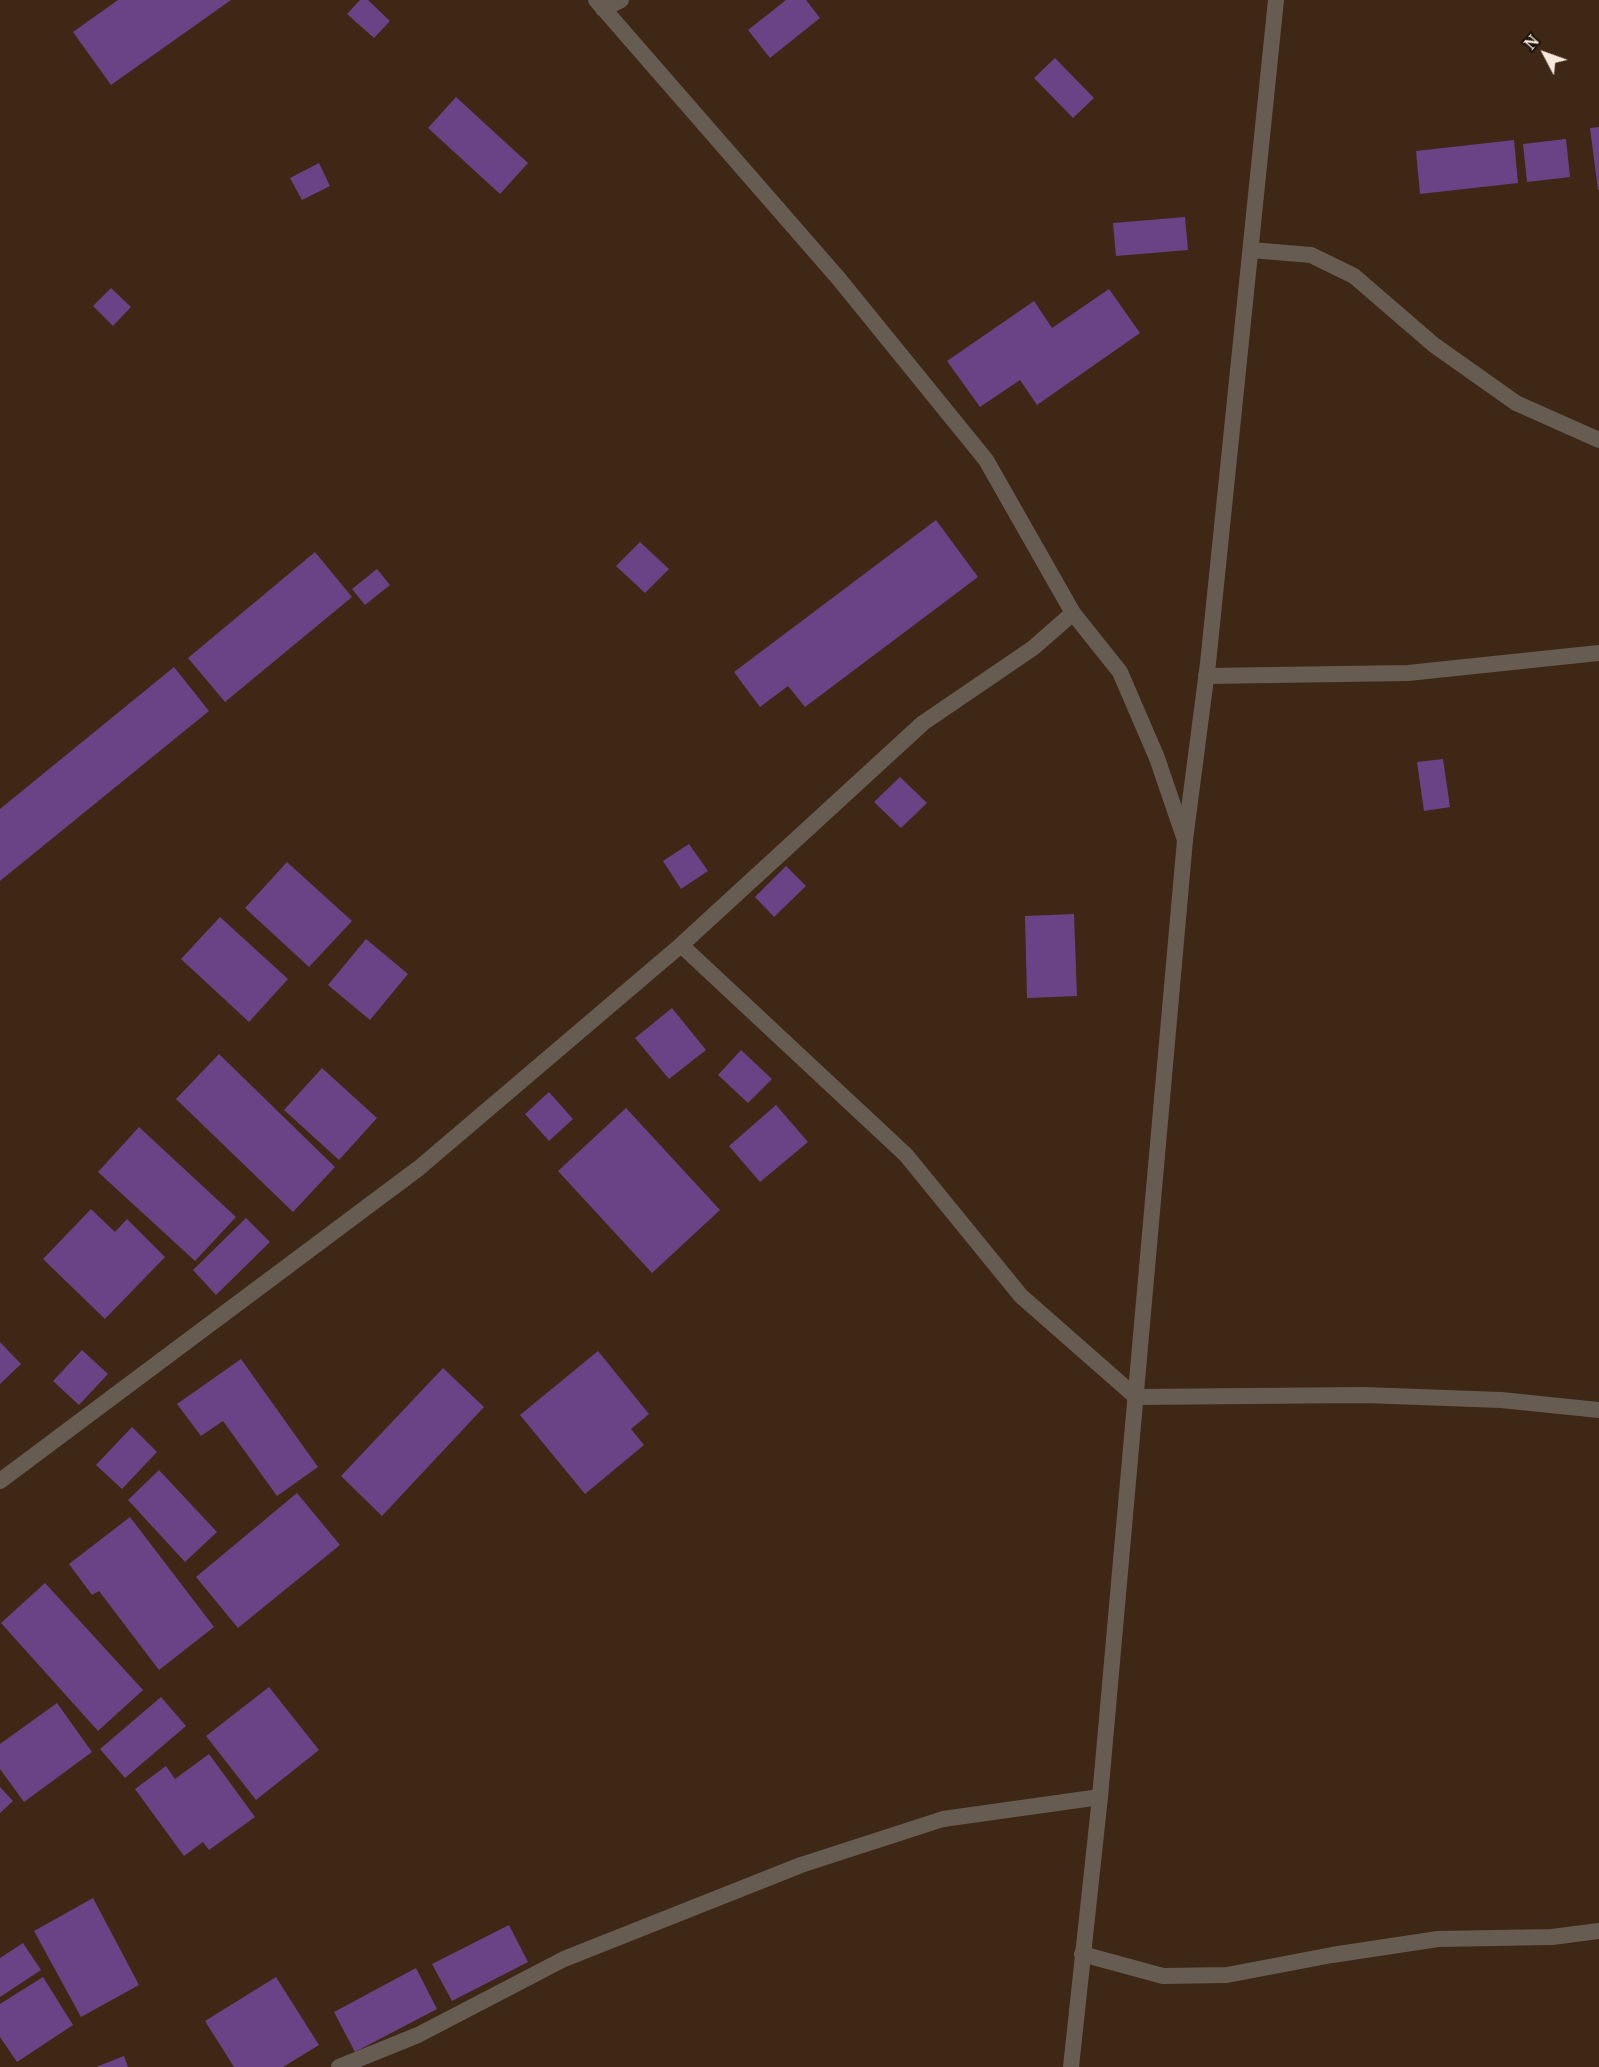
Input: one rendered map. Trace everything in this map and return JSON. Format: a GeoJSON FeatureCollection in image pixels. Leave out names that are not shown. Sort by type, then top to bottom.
{"type":"FeatureCollection","features":[{"type":"Feature","properties":{"kind":"street"},"geometry":{"type":"LineString","coordinates":[[621,0],[599,5],[839,279],[986,460],[1073,613],[1120,672],[1157,758],[1185,840]]}},
{"type":"Feature","properties":{"kind":"street"},"geometry":{"type":"LineString","coordinates":[[1071,2067],[1100,1797],[1185,840],[1206,676],[1276,0]]}},
{"type":"Feature","properties":{"kind":"street"},"geometry":{"type":"LineString","coordinates":[[1251,250],[1311,255],[1354,276],[1434,345],[1516,403],[1599,440]]}},
{"type":"Feature","properties":{"kind":"street"},"geometry":{"type":"LineString","coordinates":[[0,1482],[419,1168],[681,945],[923,723],[1033,648],[1073,613]]}},
{"type":"Feature","properties":{"kind":"street"},"geometry":{"type":"LineString","coordinates":[[1206,676],[1408,673],[1599,653]]}},
{"type":"Feature","properties":{"kind":"street"},"geometry":{"type":"LineString","coordinates":[[681,945],[906,1155],[1021,1296],[1136,1397],[1364,1395],[1501,1401],[1599,1410]]}},
{"type":"Feature","properties":{"kind":"street"},"geometry":{"type":"LineString","coordinates":[[339,2067],[418,2035],[564,1959],[801,1865],[944,1820],[1100,1797]]}},
{"type":"Feature","properties":{"kind":"street"},"geometry":{"type":"LineString","coordinates":[[1082,1954],[1163,1976],[1227,1975],[1332,1955],[1438,1939],[1552,1937],[1599,1930]]}},
{"type":"Feature","properties":{"kind":"building"},"geometry":{"type":"Polygon","coordinates":[[[118,0],[231,0],[111,85],[73,32],[118,0]]]}},
{"type":"Feature","properties":{"kind":"building"},"geometry":{"type":"Polygon","coordinates":[[[360,0],[368,0],[390,21],[374,38],[347,14],[360,0]]]}},
{"type":"Feature","properties":{"kind":"building"},"geometry":{"type":"Polygon","coordinates":[[[786,0],[806,0],[820,18],[770,58],[748,30],[786,0]]]}},
{"type":"Feature","properties":{"kind":"building"},"geometry":{"type":"Polygon","coordinates":[[[1055,58],[1094,98],[1073,118],[1034,78],[1055,58]]]}},
{"type":"Feature","properties":{"kind":"building"},"geometry":{"type":"Polygon","coordinates":[[[456,97],[528,163],[500,194],[428,128],[456,97]]]}},
{"type":"Feature","properties":{"kind":"building"},"geometry":{"type":"Polygon","coordinates":[[[1599,127],[1599,190],[1598,190],[1590,128],[1599,127]]]}},
{"type":"Feature","properties":{"kind":"building"},"geometry":{"type":"Polygon","coordinates":[[[1566,139],[1570,177],[1527,182],[1523,144],[1566,139]]]}},
{"type":"Feature","properties":{"kind":"building"},"geometry":{"type":"Polygon","coordinates":[[[1514,140],[1518,183],[1420,194],[1416,151],[1514,140]]]}},
{"type":"Feature","properties":{"kind":"building"},"geometry":{"type":"Polygon","coordinates":[[[319,163],[330,186],[302,200],[290,178],[319,163]]]}},
{"type":"Feature","properties":{"kind":"building"},"geometry":{"type":"Polygon","coordinates":[[[1185,217],[1188,250],[1116,256],[1113,223],[1185,217]]]}},
{"type":"Feature","properties":{"kind":"building"},"geometry":{"type":"Polygon","coordinates":[[[111,288],[131,307],[113,326],[93,306],[111,288]]]}},
{"type":"Feature","properties":{"kind":"building"},"geometry":{"type":"Polygon","coordinates":[[[1109,289],[1140,333],[1037,405],[1020,380],[980,407],[947,361],[1034,301],[1052,328],[1109,289]]]}},
{"type":"Feature","properties":{"kind":"building"},"geometry":{"type":"Polygon","coordinates":[[[936,520],[978,577],[805,707],[788,686],[760,707],[734,672],[936,520]]]}},
{"type":"Feature","properties":{"kind":"building"},"geometry":{"type":"Polygon","coordinates":[[[640,542],[669,569],[645,593],[616,566],[640,542]]]}},
{"type":"Feature","properties":{"kind":"building"},"geometry":{"type":"Polygon","coordinates":[[[315,552],[352,597],[225,702],[188,658],[315,552]]]}},
{"type":"Feature","properties":{"kind":"building"},"geometry":{"type":"Polygon","coordinates":[[[377,569],[390,585],[365,605],[352,589],[377,569]]]}},
{"type":"Feature","properties":{"kind":"building"},"geometry":{"type":"Polygon","coordinates":[[[174,667],[209,711],[0,881],[0,809],[174,667]]]}},
{"type":"Feature","properties":{"kind":"building"},"geometry":{"type":"Polygon","coordinates":[[[1443,759],[1450,807],[1424,811],[1417,762],[1443,759]]]}},
{"type":"Feature","properties":{"kind":"building"},"geometry":{"type":"Polygon","coordinates":[[[900,777],[927,803],[901,828],[874,802],[900,777]]]}},
{"type":"Feature","properties":{"kind":"building"},"geometry":{"type":"Polygon","coordinates":[[[689,844],[708,871],[681,889],[663,861],[689,844]]]}},
{"type":"Feature","properties":{"kind":"building"},"geometry":{"type":"Polygon","coordinates":[[[287,862],[352,921],[309,967],[245,908],[287,862]]]}},
{"type":"Feature","properties":{"kind":"building"},"geometry":{"type":"Polygon","coordinates":[[[786,866],[806,886],[774,917],[755,897],[786,866]]]}},
{"type":"Feature","properties":{"kind":"building"},"geometry":{"type":"Polygon","coordinates":[[[1074,914],[1077,996],[1027,998],[1025,916],[1074,914]]]}},
{"type":"Feature","properties":{"kind":"building"},"geometry":{"type":"Polygon","coordinates":[[[220,917],[288,979],[249,1022],[181,959],[220,917]]]}},
{"type":"Feature","properties":{"kind":"building"},"geometry":{"type":"Polygon","coordinates":[[[366,939],[408,974],[370,1020],[328,985],[366,939]]]}},
{"type":"Feature","properties":{"kind":"building"},"geometry":{"type":"Polygon","coordinates":[[[672,1008],[706,1050],[669,1079],[635,1038],[672,1008]]]}},
{"type":"Feature","properties":{"kind":"building"},"geometry":{"type":"Polygon","coordinates":[[[741,1050],[772,1079],[748,1103],[718,1075],[741,1050]]]}},
{"type":"Feature","properties":{"kind":"building"},"geometry":{"type":"Polygon","coordinates":[[[219,1054],[335,1167],[293,1212],[176,1099],[219,1054]]]}},
{"type":"Feature","properties":{"kind":"building"},"geometry":{"type":"Polygon","coordinates":[[[322,1068],[377,1118],[339,1160],[284,1110],[322,1068]]]}},
{"type":"Feature","properties":{"kind":"building"},"geometry":{"type":"Polygon","coordinates":[[[549,1092],[573,1119],[549,1141],[525,1114],[549,1092]]]}},
{"type":"Feature","properties":{"kind":"building"},"geometry":{"type":"Polygon","coordinates":[[[776,1105],[808,1142],[760,1182],[729,1146],[776,1105]]]}},
{"type":"Feature","properties":{"kind":"building"},"geometry":{"type":"Polygon","coordinates":[[[626,1108],[720,1210],[652,1273],[558,1171],[626,1108]]]}},
{"type":"Feature","properties":{"kind":"building"},"geometry":{"type":"Polygon","coordinates":[[[139,1127],[236,1217],[195,1261],[98,1172],[139,1127]]]}},
{"type":"Feature","properties":{"kind":"building"},"geometry":{"type":"Polygon","coordinates":[[[91,1209],[115,1232],[127,1219],[165,1257],[105,1319],[43,1259],[91,1209]]]}},
{"type":"Feature","properties":{"kind":"building"},"geometry":{"type":"Polygon","coordinates":[[[246,1218],[270,1242],[216,1295],[193,1270],[246,1218]]]}},
{"type":"Feature","properties":{"kind":"building"},"geometry":{"type":"Polygon","coordinates":[[[0,1342],[21,1364],[0,1384],[0,1342]]]}},
{"type":"Feature","properties":{"kind":"building"},"geometry":{"type":"Polygon","coordinates":[[[82,1350],[108,1374],[79,1405],[53,1381],[82,1350]]]}},
{"type":"Feature","properties":{"kind":"building"},"geometry":{"type":"Polygon","coordinates":[[[598,1351],[649,1414],[631,1429],[644,1445],[585,1494],[520,1415],[598,1351]]]}},
{"type":"Feature","properties":{"kind":"building"},"geometry":{"type":"Polygon","coordinates":[[[241,1359],[318,1467],[277,1496],[223,1421],[201,1436],[177,1404],[241,1359]]]}},
{"type":"Feature","properties":{"kind":"building"},"geometry":{"type":"Polygon","coordinates":[[[443,1368],[484,1407],[382,1516],[341,1476],[443,1368]]]}},
{"type":"Feature","properties":{"kind":"building"},"geometry":{"type":"Polygon","coordinates":[[[132,1427],[157,1452],[122,1489],[96,1465],[132,1427]]]}},
{"type":"Feature","properties":{"kind":"building"},"geometry":{"type":"Polygon","coordinates":[[[159,1470],[217,1532],[185,1562],[128,1500],[159,1470]]]}},
{"type":"Feature","properties":{"kind":"building"},"geometry":{"type":"Polygon","coordinates":[[[297,1493],[340,1545],[238,1628],[196,1577],[297,1493]]]}},
{"type":"Feature","properties":{"kind":"building"},"geometry":{"type":"Polygon","coordinates":[[[130,1517],[214,1627],[159,1670],[99,1591],[92,1595],[69,1564],[130,1517]]]}},
{"type":"Feature","properties":{"kind":"building"},"geometry":{"type":"Polygon","coordinates":[[[45,1583],[143,1690],[98,1731],[1,1623],[45,1583]]]}},
{"type":"Feature","properties":{"kind":"building"},"geometry":{"type":"Polygon","coordinates":[[[269,1687],[319,1750],[256,1800],[206,1736],[269,1687]]]}},
{"type":"Feature","properties":{"kind":"building"},"geometry":{"type":"Polygon","coordinates":[[[161,1697],[186,1726],[125,1778],[100,1749],[161,1697]]]}},
{"type":"Feature","properties":{"kind":"building"},"geometry":{"type":"Polygon","coordinates":[[[57,1703],[92,1752],[24,1802],[0,1769],[0,1744],[57,1703]]]}},
{"type":"Feature","properties":{"kind":"building"},"geometry":{"type":"Polygon","coordinates":[[[209,1754],[255,1817],[209,1850],[203,1842],[184,1856],[135,1789],[166,1766],[175,1779],[209,1754]]]}},
{"type":"Feature","properties":{"kind":"building"},"geometry":{"type":"Polygon","coordinates":[[[0,1787],[13,1801],[0,1813],[0,1787]]]}},
{"type":"Feature","properties":{"kind":"building"},"geometry":{"type":"Polygon","coordinates":[[[93,1898],[139,1985],[81,2017],[34,1931],[93,1898]]]}},
{"type":"Feature","properties":{"kind":"building"},"geometry":{"type":"Polygon","coordinates":[[[509,1925],[528,1962],[452,2001],[432,1964],[509,1925]]]}},
{"type":"Feature","properties":{"kind":"building"},"geometry":{"type":"Polygon","coordinates":[[[23,1943],[41,1970],[0,1997],[0,1958],[23,1943]]]}},
{"type":"Feature","properties":{"kind":"building"},"geometry":{"type":"Polygon","coordinates":[[[416,1968],[437,2009],[355,2052],[334,2012],[416,1968]]]}},
{"type":"Feature","properties":{"kind":"building"},"geometry":{"type":"Polygon","coordinates":[[[43,1977],[73,2025],[17,2062],[0,2037],[0,2004],[43,1977]]]}},
{"type":"Feature","properties":{"kind":"building"},"geometry":{"type":"Polygon","coordinates":[[[276,1977],[319,2045],[283,2067],[234,2067],[205,2021],[276,1977]]]}},
{"type":"Feature","properties":{"kind":"building"},"geometry":{"type":"Polygon","coordinates":[[[124,2056],[128,2067],[96,2067],[124,2056]]]}}]}
